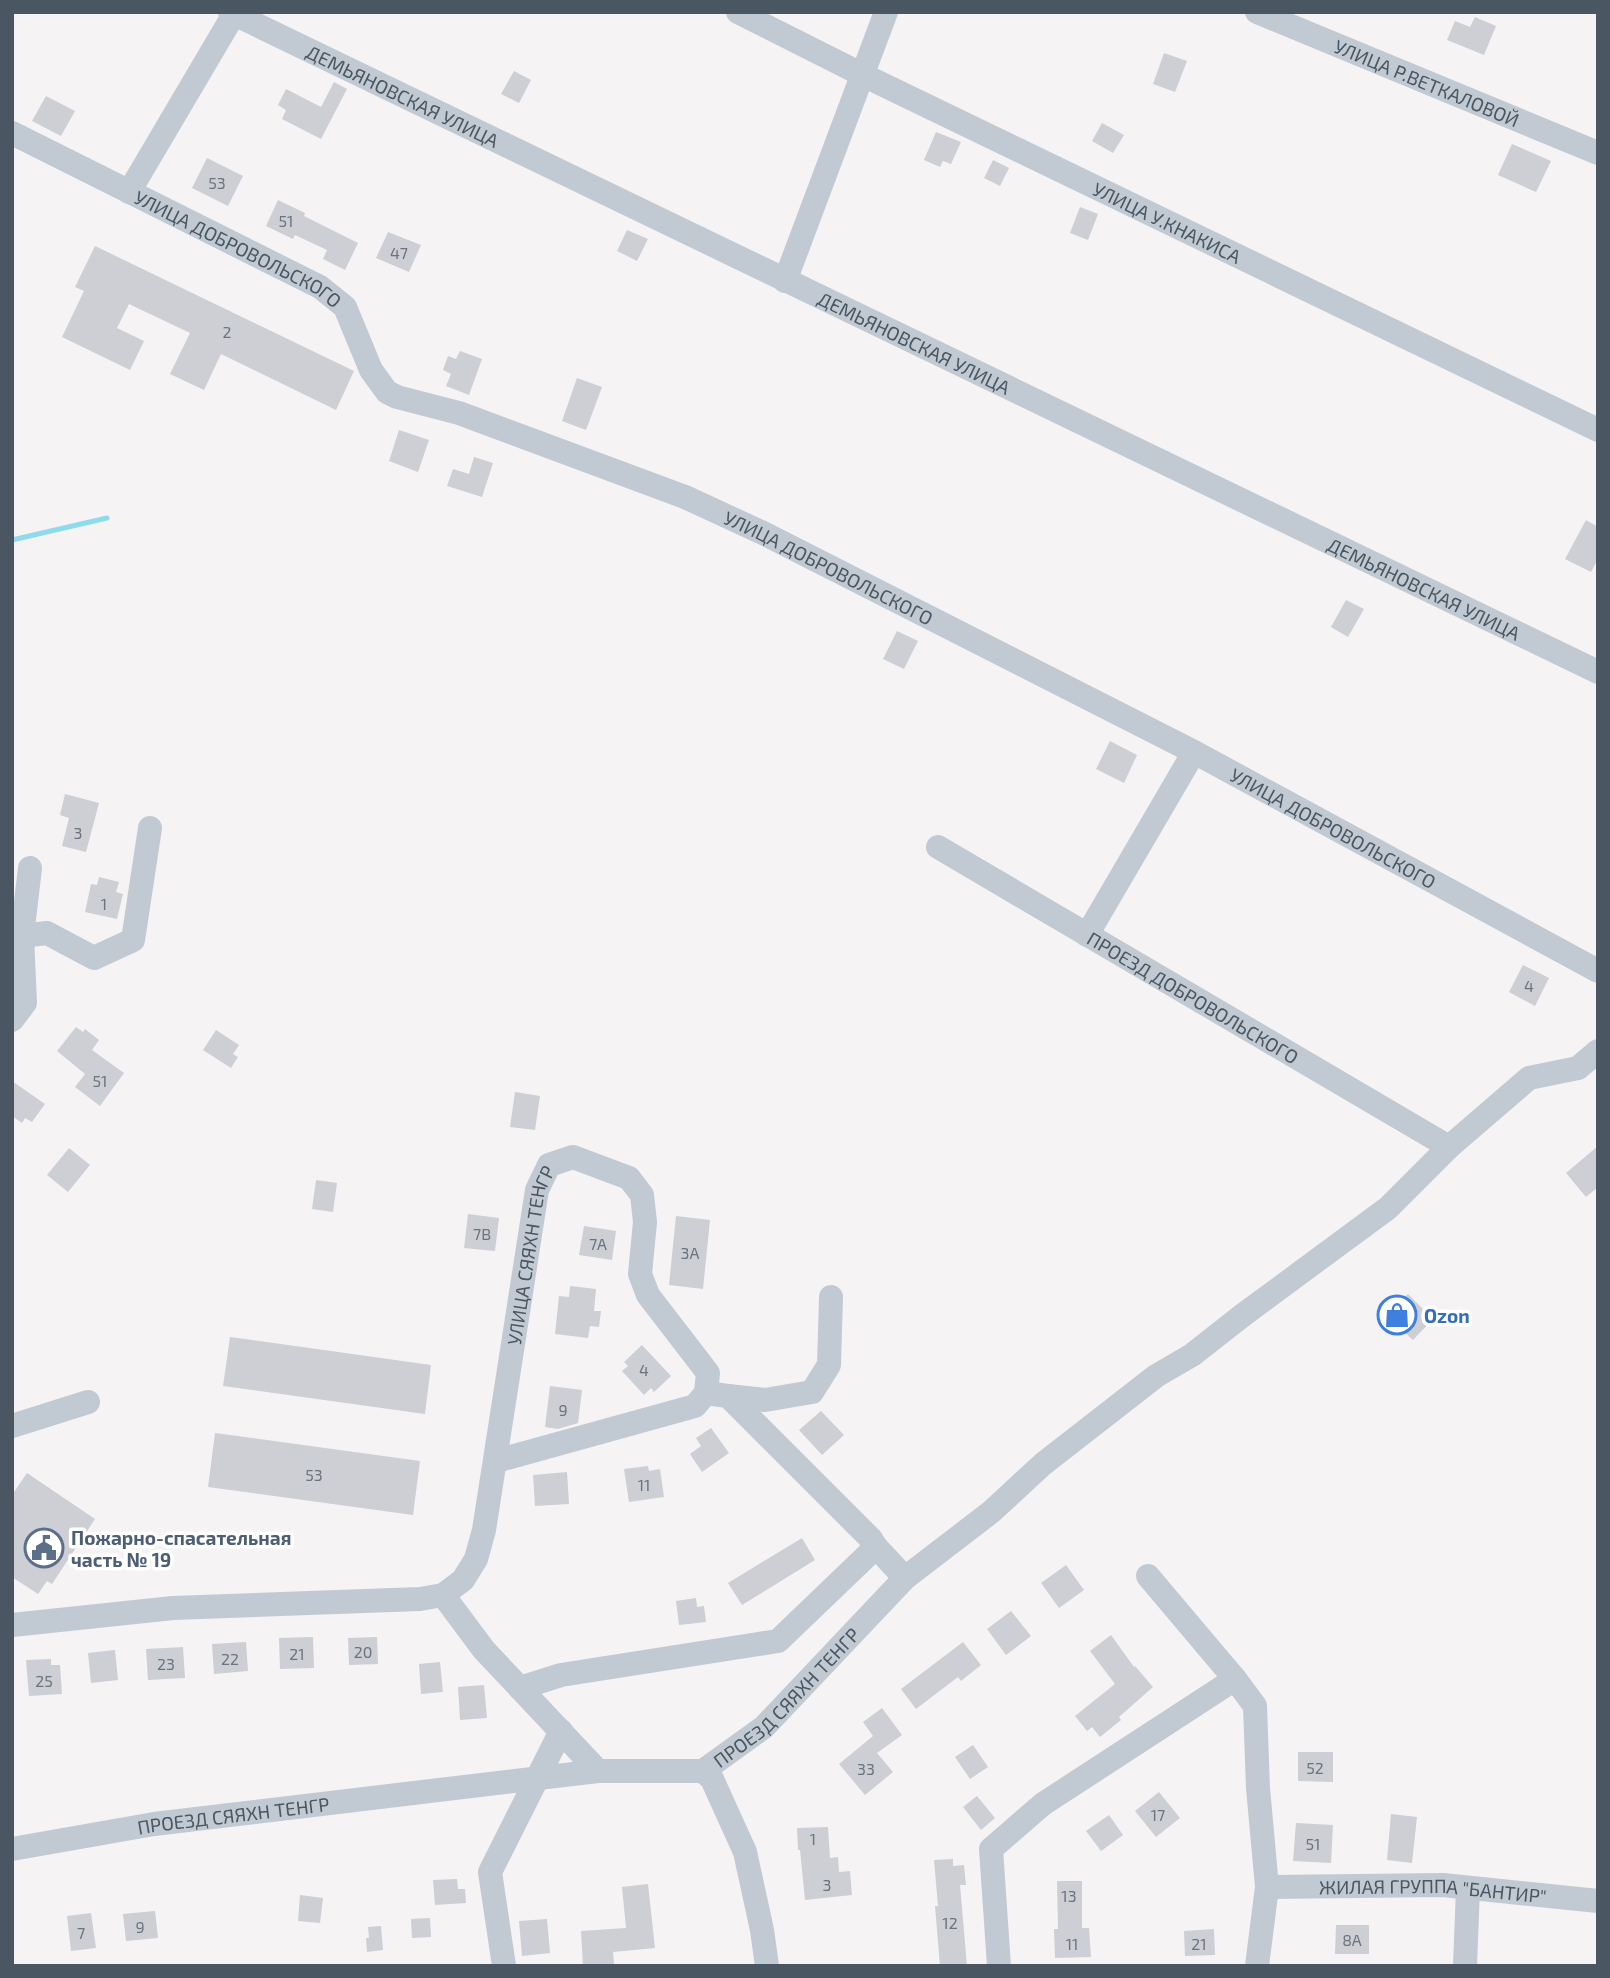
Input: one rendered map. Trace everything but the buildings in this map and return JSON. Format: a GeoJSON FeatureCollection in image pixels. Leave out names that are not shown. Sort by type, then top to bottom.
{"type":"FeatureCollection","features":[{"type":"Feature","properties":{"kind":"street","name":"УЛИЦА У.КНАКИСА"},"geometry":{"type":"LineString","coordinates":[[738,12],[1598,430]]}},
{"type":"Feature","properties":{"kind":"street"},"geometry":{"type":"LineString","coordinates":[[785,281],[886,12]]}},
{"type":"Feature","properties":{"kind":"street","name":"УЛИЦА Р.ВЕТКАЛОВОЙ"},"geometry":{"type":"LineString","coordinates":[[1256,12],[1598,153]]}},
{"type":"Feature","properties":{"kind":"street"},"geometry":{"type":"LineString","coordinates":[[129,192],[232,13]]}},
{"type":"Feature","properties":{"kind":"street","name":"ДЕМЬЯНОВСКАЯ УЛИЦА"},"geometry":{"type":"LineString","coordinates":[[232,13],[1598,672]]}},
{"type":"Feature","properties":{"kind":"street","name":"УЛИЦА ДОБРОВОЛЬСКОГО"},"geometry":{"type":"LineString","coordinates":[[12,133],[320,287],[345,307],[371,370],[387,392],[458,413],[685,497],[763,533],[1194,752],[1598,971]]}},
{"type":"Feature","properties":{"kind":"street"},"geometry":{"type":"LineString","coordinates":[[1087,935],[1194,752]]}},
{"type":"Feature","properties":{"kind":"street"},"geometry":{"type":"LineString","coordinates":[[22,936],[47,933],[94,958],[132,940],[149,828]]}},
{"type":"Feature","properties":{"kind":"street","name":"ПРОЕЗД ДОБРОВОЛЬСКОГО"},"geometry":{"type":"LineString","coordinates":[[938,847],[1449,1147]]}},
{"type":"Feature","properties":{"kind":"street"},"geometry":{"type":"LineString","coordinates":[[19,1011],[22,936],[30,868]]}},
{"type":"Feature","properties":{"kind":"street","name":"ПРОЕЗД СЯЯХН ТЕНГР"},"geometry":{"type":"LineString","coordinates":[[12,1849],[154,1824],[598,1771],[704,1771],[764,1727],[905,1578],[991,1512],[1043,1464],[1156,1376],[1192,1355],[1388,1208],[1449,1147],[1529,1078],[1578,1068],[1598,1051]]}},
{"type":"Feature","properties":{"kind":"street","name":"УЛИЦА СЯЯХН ТЕНГР"},"geometry":{"type":"LineString","coordinates":[[443,1595],[463,1580],[476,1559],[484,1530],[537,1190],[549,1165],[573,1157],[629,1178],[642,1195],[645,1222],[640,1274],[649,1296],[708,1373],[717,1394]]}},
{"type":"Feature","properties":{"kind":"street"},"geometry":{"type":"LineString","coordinates":[[496,1461],[695,1406],[717,1394],[765,1400],[812,1392],[829,1365],[831,1297]]}},
{"type":"Feature","properties":{"kind":"street"},"geometry":{"type":"LineString","coordinates":[[717,1394],[871,1539],[905,1578]]}},
{"type":"Feature","properties":{"kind":"street"},"geometry":{"type":"LineString","coordinates":[[12,1426],[89,1402]]}},
{"type":"Feature","properties":{"kind":"street"},"geometry":{"type":"LineString","coordinates":[[520,1689],[561,1675],[778,1641],[876,1547]]}},
{"type":"Feature","properties":{"kind":"street"},"geometry":{"type":"LineString","coordinates":[[1148,1576],[1255,1706],[1258,1788],[1268,1887],[1257,1966]]}},
{"type":"Feature","properties":{"kind":"street"},"geometry":{"type":"LineString","coordinates":[[12,1625],[173,1608],[420,1599],[443,1595],[484,1650],[598,1771]]}},
{"type":"Feature","properties":{"kind":"street"},"geometry":{"type":"LineString","coordinates":[[999,1966],[991,1849],[1043,1804],[1235,1679]]}},
{"type":"Feature","properties":{"kind":"street"},"geometry":{"type":"LineString","coordinates":[[504,1966],[490,1871],[561,1731]]}},
{"type":"Feature","properties":{"kind":"street"},"geometry":{"type":"LineString","coordinates":[[704,1771],[712,1779],[745,1852],[767,1966]]}},
{"type":"Feature","properties":{"kind":"street","name":"ЖИЛАЯ ГРУППА \"БАНТИР\""},"geometry":{"type":"LineString","coordinates":[[1268,1887],[1443,1885],[1598,1901]]}},
{"type":"Feature","properties":{"kind":"street"},"geometry":{"type":"LineString","coordinates":[[1465,1966],[1468,1888]]}},
{"type":"Feature","properties":{"kind":"waterway"},"geometry":{"type":"LineString","coordinates":[[12,540],[107,518]]}},
{"type":"Feature","properties":{"kind":"place","name":"Ozon"},"geometry":{"type":"Point","coordinates":[1397,1315]}},
{"type":"Feature","properties":{"kind":"place","name":"Пожарно-спасательная часть № 19"},"geometry":{"type":"Point","coordinates":[44,1548]}}]}
